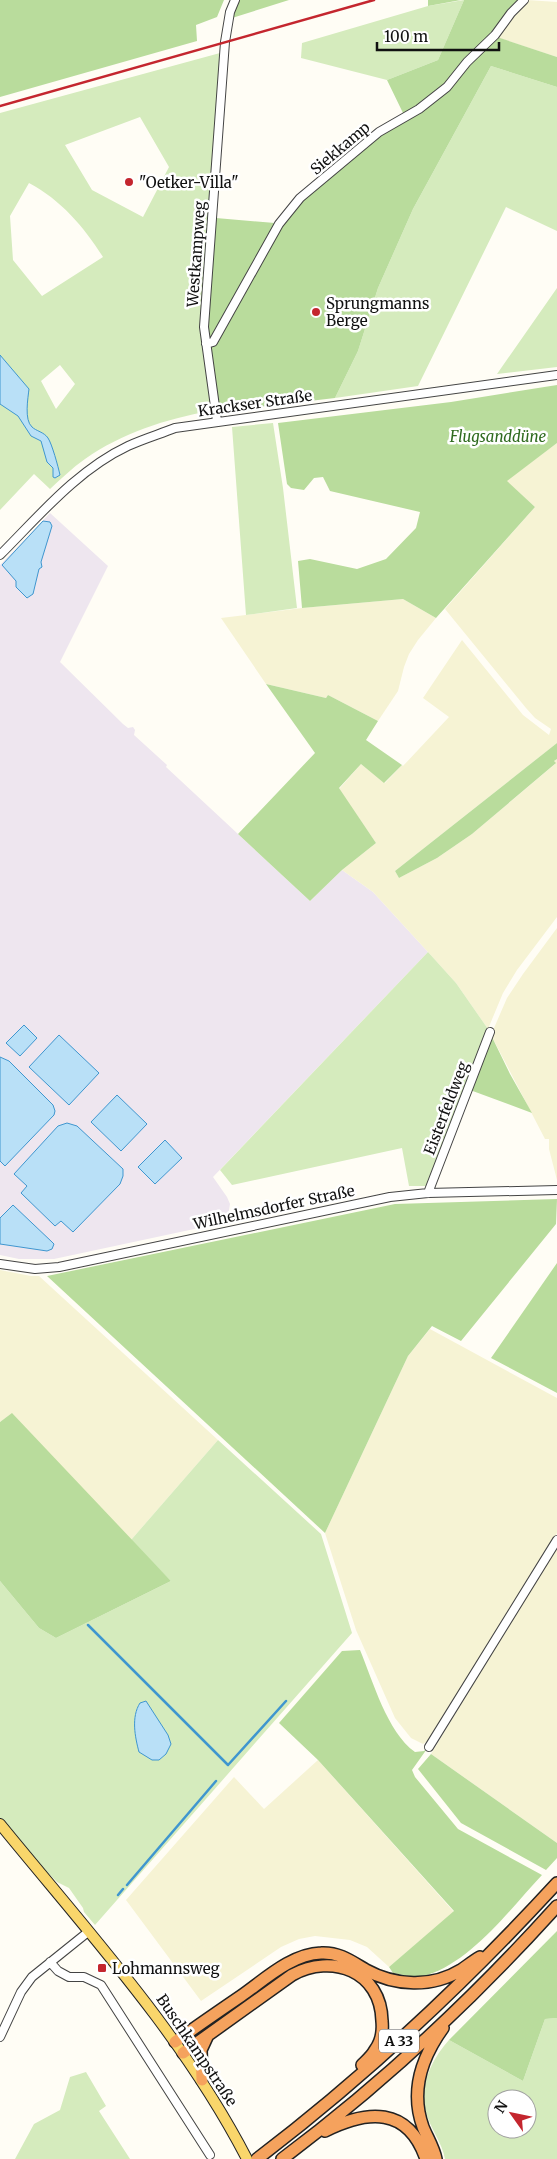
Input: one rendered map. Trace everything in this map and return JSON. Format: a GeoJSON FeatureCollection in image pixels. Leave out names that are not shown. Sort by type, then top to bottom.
{"type":"FeatureCollection","features":[{"type":"Feature","properties":{"kind":"highway","name":"A 33"},"geometry":{"type":"LineString","coordinates":[[258,2159],[293,2132],[414,2027],[500,1945],[557,1883]]}},
{"type":"Feature","properties":{"kind":"highway","name":"A 33"},"geometry":{"type":"LineString","coordinates":[[282,2159],[308,2140],[362,2094],[456,2009],[557,1906]]}},
{"type":"Feature","properties":{"kind":"highway"},"geometry":{"type":"LineString","coordinates":[[175,2042],[284,1967],[304,1956],[320,1953],[337,1954],[385,1978],[403,1982],[424,1983],[443,1979],[461,1971],[500,1945]]}},
{"type":"Feature","properties":{"kind":"highway"},"geometry":{"type":"LineString","coordinates":[[183,2053],[304,1968],[328,1964],[340,1967],[361,1977],[370,1985],[378,1999],[382,2015],[383,2028],[375,2051],[359,2068],[309,2109],[293,2132]]}},
{"type":"Feature","properties":{"kind":"highway"},"geometry":{"type":"LineString","coordinates":[[436,2159],[421,2118],[417,2095],[418,2081],[429,2049],[456,2009]]}},
{"type":"Feature","properties":{"kind":"highway"},"geometry":{"type":"LineString","coordinates":[[202,2080],[201,2050],[209,2034]]}},
{"type":"Feature","properties":{"kind":"highway"},"geometry":{"type":"LineString","coordinates":[[308,2140],[352,2119],[366,2116],[384,2116],[399,2122],[413,2132],[421,2145],[426,2159]]}},
{"type":"Feature","properties":{"kind":"main road","name":"Buschkampstraße"},"geometry":{"type":"LineString","coordinates":[[0,1824],[131,1983],[175,2042],[202,2080],[247,2159]]}},
{"type":"Feature","properties":{"kind":"street","name":"Westkampweg"},"geometry":{"type":"LineString","coordinates":[[217,421],[204,327],[224,51],[227,26],[235,0]]}},
{"type":"Feature","properties":{"kind":"street","name":"Siekkamp"},"geometry":{"type":"LineString","coordinates":[[206,344],[213,342],[279,224],[300,198],[379,132],[419,109],[448,87],[467,62],[495,35],[524,0]]}},
{"type":"Feature","properties":{"kind":"street","name":"Krackser Straße"},"geometry":{"type":"LineString","coordinates":[[0,555],[62,492],[96,464],[128,446],[175,428],[557,375]]}},
{"type":"Feature","properties":{"kind":"street","name":"Eisterfeldweg"},"geometry":{"type":"LineString","coordinates":[[428,1194],[490,1032]]}},
{"type":"Feature","properties":{"kind":"street","name":"Wilhelmsdorfer Straße"},"geometry":{"type":"LineString","coordinates":[[0,1264],[35,1269],[59,1267],[390,1197],[557,1190]]}},
{"type":"Feature","properties":{"kind":"street"},"geometry":{"type":"LineString","coordinates":[[429,1747],[557,1540]]}},
{"type":"Feature","properties":{"kind":"street"},"geometry":{"type":"LineString","coordinates":[[0,2037],[21,1992],[32,1977],[88,1932]]}},
{"type":"Feature","properties":{"kind":"street"},"geometry":{"type":"LineString","coordinates":[[50,1962],[58,1971],[69,1977],[84,1977],[101,1985],[210,2155]]}},
{"type":"Feature","properties":{"kind":"shaded area"},"geometry":{"type":"Polygon","coordinates":[[[527,0],[557,2],[557,57],[496,37],[527,0]]]}},
{"type":"Feature","properties":{"kind":"shaded area"},"geometry":{"type":"Polygon","coordinates":[[[557,443],[557,743],[395,871],[399,878],[437,858],[472,834],[555,764],[554,761],[557,759],[557,917],[517,970],[503,993],[488,1029],[456,983],[373,892],[342,870],[376,843],[339,789],[361,764],[385,783],[449,717],[423,698],[462,640],[523,715],[549,735],[551,729],[535,718],[526,708],[445,609],[535,507],[506,481],[557,443]]]}},
{"type":"Feature","properties":{"kind":"shaded area"},"geometry":{"type":"Polygon","coordinates":[[[50,513],[108,566],[60,662],[123,724],[128,728],[133,727],[135,730],[134,735],[167,765],[166,767],[310,901],[342,870],[373,892],[428,952],[213,1177],[230,1204],[227,1222],[54,1259],[19,1259],[0,1255],[0,565],[50,513]]]}},
{"type":"Feature","properties":{"kind":"shaded area"},"geometry":{"type":"Polygon","coordinates":[[[403,599],[436,618],[409,654],[398,691],[378,721],[328,695],[326,698],[266,684],[221,618],[302,608],[403,599]]]}},
{"type":"Feature","properties":{"kind":"shaded area"},"geometry":{"type":"Polygon","coordinates":[[[557,928],[557,1180],[549,1149],[549,1139],[545,1139],[491,1035],[507,998],[557,928]]]}},
{"type":"Feature","properties":{"kind":"shaded area"},"geometry":{"type":"Polygon","coordinates":[[[0,1270],[39,1276],[218,1440],[131,1540],[12,1414],[0,1422],[0,1270]]]}},
{"type":"Feature","properties":{"kind":"shaded area"},"geometry":{"type":"Polygon","coordinates":[[[430,1329],[557,1398],[557,1533],[432,1738],[423,1744],[411,1738],[395,1718],[356,1630],[325,1533],[408,1356],[430,1329]]]}},
{"type":"Feature","properties":{"kind":"shaded area"},"geometry":{"type":"Polygon","coordinates":[[[557,1546],[557,1843],[431,1754],[557,1546]]]}},
{"type":"Feature","properties":{"kind":"shaded area"},"geometry":{"type":"Polygon","coordinates":[[[318,1760],[454,1912],[389,1967],[367,1947],[350,1940],[315,1936],[299,1939],[281,1947],[201,2001],[126,1900],[234,1777],[264,1809],[318,1760]]]}},
{"type":"Feature","properties":{"kind":"green space"},"geometry":{"type":"Polygon","coordinates":[[[0,0],[224,0],[217,17],[196,25],[197,41],[0,97],[0,0]]]}},
{"type":"Feature","properties":{"kind":"green space"},"geometry":{"type":"Polygon","coordinates":[[[239,0],[289,0],[232,18],[239,0]]]}},
{"type":"Feature","properties":{"kind":"green space"},"geometry":{"type":"Polygon","coordinates":[[[428,0],[461,0],[428,6],[428,0]]]}},
{"type":"Feature","properties":{"kind":"green space"},"geometry":{"type":"Polygon","coordinates":[[[464,0],[438,60],[387,80],[301,58],[302,43],[428,6],[464,0]]]}},
{"type":"Feature","properties":{"kind":"green space"},"geometry":{"type":"Polygon","coordinates":[[[464,0],[520,0],[497,37],[557,57],[557,87],[491,66],[413,209],[378,288],[358,351],[335,398],[225,411],[220,410],[208,331],[216,218],[275,223],[300,194],[382,127],[403,113],[387,80],[438,60],[464,0]]]}},
{"type":"Feature","properties":{"kind":"green space"},"geometry":{"type":"Polygon","coordinates":[[[220,53],[201,327],[212,408],[210,411],[177,418],[129,434],[80,462],[50,489],[34,474],[0,510],[0,113],[220,53]],[[140,117],[65,145],[92,190],[143,217],[169,167],[140,117]],[[29,183],[10,216],[13,260],[42,296],[103,257],[71,215],[41,190],[29,183]],[[60,365],[41,381],[56,409],[75,384],[60,365]]]}},
{"type":"Feature","properties":{"kind":"green space"},"geometry":{"type":"Polygon","coordinates":[[[491,66],[557,87],[557,231],[506,207],[418,386],[335,398],[358,351],[378,288],[413,209],[491,66]]]}},
{"type":"Feature","properties":{"kind":"green space"},"geometry":{"type":"Polygon","coordinates":[[[557,288],[557,367],[497,374],[557,288]]]}},
{"type":"Feature","properties":{"kind":"green space","name":"Flugsanddüne"},"geometry":{"type":"Polygon","coordinates":[[[557,385],[557,443],[507,481],[535,507],[436,618],[403,599],[302,608],[298,561],[310,559],[357,569],[386,559],[416,528],[420,512],[330,491],[323,477],[314,478],[304,490],[291,488],[287,484],[278,423],[451,402],[557,385]]]}},
{"type":"Feature","properties":{"kind":"green space"},"geometry":{"type":"Polygon","coordinates":[[[273,423],[283,488],[297,608],[246,615],[232,427],[273,423]]]}},
{"type":"Feature","properties":{"kind":"green space"},"geometry":{"type":"Polygon","coordinates":[[[266,684],[326,698],[328,695],[378,721],[366,740],[402,765],[384,783],[361,764],[339,788],[376,843],[342,870],[310,901],[238,834],[315,753],[266,684]]]}},
{"type":"Feature","properties":{"kind":"green space"},"geometry":{"type":"Polygon","coordinates":[[[557,743],[557,759],[554,761],[556,763],[472,834],[437,858],[399,878],[395,871],[557,743]]]}},
{"type":"Feature","properties":{"kind":"green space"},"geometry":{"type":"Polygon","coordinates":[[[428,952],[456,983],[488,1029],[428,1186],[409,1186],[402,1148],[232,1185],[220,1170],[428,952]]]}},
{"type":"Feature","properties":{"kind":"green space"},"geometry":{"type":"Polygon","coordinates":[[[491,1035],[510,1074],[532,1113],[470,1090],[491,1035]]]}},
{"type":"Feature","properties":{"kind":"green space"},"geometry":{"type":"Polygon","coordinates":[[[557,1199],[556,1224],[461,1341],[432,1326],[408,1356],[325,1533],[47,1276],[395,1204],[557,1199]]]}},
{"type":"Feature","properties":{"kind":"green space"},"geometry":{"type":"Polygon","coordinates":[[[557,1263],[557,1393],[491,1358],[557,1263]]]}},
{"type":"Feature","properties":{"kind":"green space"},"geometry":{"type":"Polygon","coordinates":[[[12,1413],[171,1581],[56,1638],[39,1628],[0,1581],[0,1422],[12,1413]]]}},
{"type":"Feature","properties":{"kind":"green space"},"geometry":{"type":"Polygon","coordinates":[[[218,1440],[321,1534],[352,1633],[95,1925],[84,1912],[69,1888],[57,1882],[39,1864],[0,1818],[0,1581],[39,1628],[56,1638],[171,1581],[131,1540],[218,1440]],[[146,1702],[140,1703],[137,1710],[136,1725],[152,1760],[159,1760],[166,1754],[155,1715],[146,1702]]]}},
{"type":"Feature","properties":{"kind":"green space"},"geometry":{"type":"Polygon","coordinates":[[[360,1650],[382,1705],[396,1732],[415,1752],[424,1751],[429,1746],[412,1770],[415,1777],[458,1829],[542,1875],[475,1946],[444,1968],[423,1976],[393,1973],[389,1967],[454,1911],[318,1760],[279,1723],[342,1651],[360,1650]]]}},
{"type":"Feature","properties":{"kind":"green space"},"geometry":{"type":"Polygon","coordinates":[[[431,1754],[557,1843],[557,1858],[546,1870],[461,1823],[418,1769],[431,1754]]]}},
{"type":"Feature","properties":{"kind":"green space"},"geometry":{"type":"Polygon","coordinates":[[[557,1931],[557,2018],[545,2019],[523,2081],[449,2040],[557,1931]]]}},
{"type":"Feature","properties":{"kind":"green space"},"geometry":{"type":"Polygon","coordinates":[[[557,2018],[557,2159],[445,2159],[426,2112],[424,2092],[432,2064],[449,2040],[523,2081],[545,2019],[557,2018]]]}},
{"type":"Feature","properties":{"kind":"green space"},"geometry":{"type":"Polygon","coordinates":[[[86,2072],[106,2106],[99,2111],[130,2159],[15,2159],[34,2124],[60,2110],[70,2077],[86,2072]]]}},
{"type":"Feature","properties":{"kind":"water"},"geometry":{"type":"Polygon","coordinates":[[[0,355],[29,389],[28,419],[32,427],[44,434],[50,441],[60,475],[55,478],[53,477],[53,468],[47,462],[41,441],[31,436],[18,416],[0,404],[0,355]]]}},
{"type":"Feature","properties":{"kind":"water"},"geometry":{"type":"Polygon","coordinates":[[[43,521],[50,522],[52,526],[33,594],[27,598],[16,587],[16,581],[2,565],[43,521]]]}},
{"type":"Feature","properties":{"kind":"water"},"geometry":{"type":"Polygon","coordinates":[[[24,1025],[37,1038],[20,1056],[6,1043],[24,1025]]]}},
{"type":"Feature","properties":{"kind":"water"},"geometry":{"type":"Polygon","coordinates":[[[59,1035],[99,1073],[69,1105],[29,1067],[59,1035]]]}},
{"type":"Feature","properties":{"kind":"water"},"geometry":{"type":"Polygon","coordinates":[[[0,1057],[9,1061],[53,1105],[55,1111],[54,1115],[5,1166],[0,1161],[0,1057]]]}},
{"type":"Feature","properties":{"kind":"water"},"geometry":{"type":"Polygon","coordinates":[[[117,1095],[147,1124],[121,1151],[91,1122],[117,1095]]]}},
{"type":"Feature","properties":{"kind":"water"},"geometry":{"type":"Polygon","coordinates":[[[67,1123],[77,1126],[123,1169],[120,1184],[73,1232],[61,1221],[55,1226],[21,1193],[27,1186],[14,1174],[58,1126],[67,1123]]]}},
{"type":"Feature","properties":{"kind":"water"},"geometry":{"type":"Polygon","coordinates":[[[165,1140],[182,1158],[155,1184],[138,1167],[165,1140]]]}},
{"type":"Feature","properties":{"kind":"water"},"geometry":{"type":"Polygon","coordinates":[[[13,1205],[54,1244],[52,1249],[47,1251],[0,1244],[0,1218],[13,1205]]]}},
{"type":"Feature","properties":{"kind":"water"},"geometry":{"type":"Polygon","coordinates":[[[146,1701],[168,1735],[171,1744],[166,1754],[159,1760],[152,1760],[139,1752],[135,1734],[135,1714],[140,1703],[146,1701]]]}},
{"type":"Feature","properties":{"kind":"waterway"},"geometry":{"type":"LineString","coordinates":[[88,1625],[228,1765],[286,1701]]}},
{"type":"Feature","properties":{"kind":"waterway"},"geometry":{"type":"LineString","coordinates":[[127,1885],[216,1781]]}},
{"type":"Feature","properties":{"kind":"waterway"},"geometry":{"type":"LineString","coordinates":[[118,1895],[123,1889]]}},
{"type":"Feature","properties":{"kind":"railway"},"geometry":{"type":"LineString","coordinates":[[0,106],[374,0]]}},
{"type":"Feature","properties":{"kind":"place","name":"\"Oetker-Villa\""},"geometry":{"type":"Point","coordinates":[129,182]}},
{"type":"Feature","properties":{"kind":"place","name":"Sprungmanns Berge"},"geometry":{"type":"Point","coordinates":[316,312]}},
{"type":"Feature","properties":{"kind":"place","name":"Lohmannsweg"},"geometry":{"type":"Point","coordinates":[102,1968]}}]}
